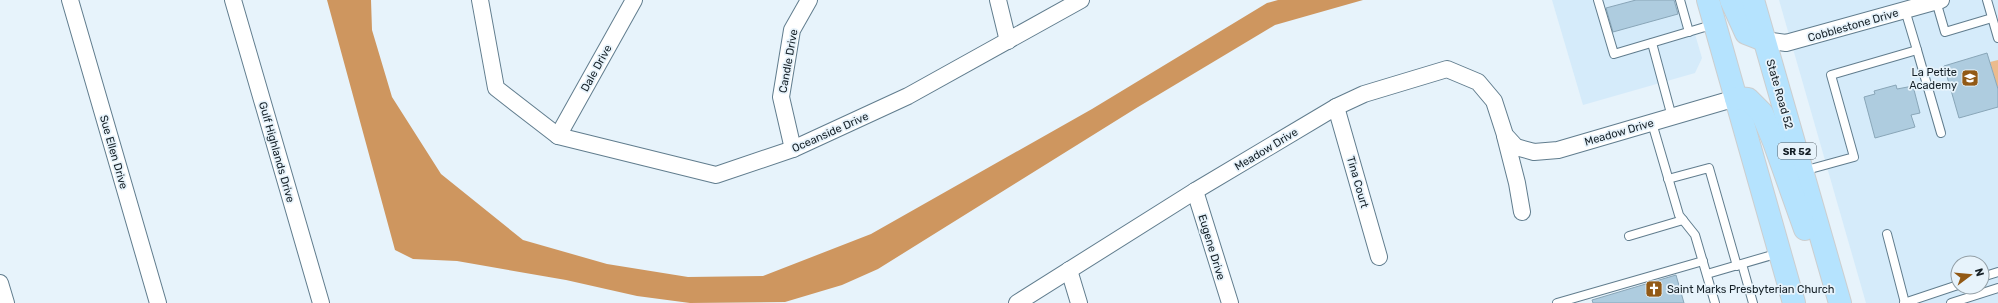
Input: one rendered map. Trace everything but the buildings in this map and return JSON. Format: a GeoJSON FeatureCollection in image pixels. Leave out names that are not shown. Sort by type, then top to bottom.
{"type":"FeatureCollection","features":[{"type":"Feature","properties":{"kind":"main road"},"geometry":{"type":"LineString","coordinates":[[1708,0],[1794,303]]}},
{"type":"Feature","properties":{"kind":"main road"},"geometry":{"type":"LineString","coordinates":[[1731,0],[1746,33],[1764,40]]}},
{"type":"Feature","properties":{"kind":"main road","name":"State Road 52"},"geometry":{"type":"LineString","coordinates":[[1753,0],[1840,301]]}},
{"type":"Feature","properties":{"kind":"main road"},"geometry":{"type":"LineString","coordinates":[[1736,98],[1748,99],[1762,113],[1774,142],[1817,264],[1840,301]]}},
{"type":"Feature","properties":{"kind":"street","name":"Sue Ellen Drive"},"geometry":{"type":"LineString","coordinates":[[70,0],[158,303]]}},
{"type":"Feature","properties":{"kind":"street","name":"Gulf Highlands Drive"},"geometry":{"type":"LineString","coordinates":[[233,0],[321,303]]}},
{"type":"Feature","properties":{"kind":"street"},"geometry":{"type":"LineString","coordinates":[[480,0],[496,88],[558,136]]}},
{"type":"Feature","properties":{"kind":"street","name":"Dale Drive"},"geometry":{"type":"LineString","coordinates":[[558,136],[634,0]]}},
{"type":"Feature","properties":{"kind":"street","name":"Candle Drive"},"geometry":{"type":"LineString","coordinates":[[793,149],[781,97],[792,30],[809,0]]}},
{"type":"Feature","properties":{"kind":"street"},"geometry":{"type":"LineString","coordinates":[[998,0],[1008,42]]}},
{"type":"Feature","properties":{"kind":"street","name":"Oceanside Drive"},"geometry":{"type":"LineString","coordinates":[[558,136],[716,175],[793,149],[908,96],[1008,42],[1081,0]]}},
{"type":"Feature","properties":{"kind":"street","name":"Cobblestone Drive"},"geometry":{"type":"LineString","coordinates":[[1764,40],[1786,44],[1938,1]]}},
{"type":"Feature","properties":{"kind":"street","name":"Meadow Drive"},"geometry":{"type":"LineString","coordinates":[[1016,303],[1195,191],[1336,107],[1364,94],[1447,69],[1478,82],[1494,101],[1505,135],[1517,183],[1522,212]]}},
{"type":"Feature","properties":{"kind":"street","name":"Meadow Drive"},"geometry":{"type":"LineString","coordinates":[[1505,135],[1516,147],[1534,152],[1558,150],[1736,98]]}},
{"type":"Feature","properties":{"kind":"street","name":"Tina Court"},"geometry":{"type":"LineString","coordinates":[[1336,107],[1380,257]]}},
{"type":"Feature","properties":{"kind":"street","name":"Eugene Drive"},"geometry":{"type":"LineString","coordinates":[[1195,191],[1230,303]]}},
{"type":"Feature","properties":{"kind":"street"},"geometry":{"type":"LineString","coordinates":[[1069,270],[1079,303]]}},
{"type":"Feature","properties":{"kind":"street"},"geometry":{"type":"LineString","coordinates":[[0,283],[6,303]]}},
{"type":"Feature","properties":{"kind":"lane"},"geometry":{"type":"LineString","coordinates":[[1598,0],[1614,54],[1715,24]]}},
{"type":"Feature","properties":{"kind":"lane"},"geometry":{"type":"LineString","coordinates":[[1680,0],[1689,32]]}},
{"type":"Feature","properties":{"kind":"lane"},"geometry":{"type":"LineString","coordinates":[[1987,0],[1998,38]]}},
{"type":"Feature","properties":{"kind":"lane"},"geometry":{"type":"LineString","coordinates":[[1938,1],[1945,32],[1992,18]]}},
{"type":"Feature","properties":{"kind":"lane"},"geometry":{"type":"LineString","coordinates":[[1905,10],[1941,133]]}},
{"type":"Feature","properties":{"kind":"lane"},"geometry":{"type":"LineString","coordinates":[[1652,43],[1672,117]]}},
{"type":"Feature","properties":{"kind":"lane"},"geometry":{"type":"LineString","coordinates":[[1802,172],[1854,157],[1831,75],[1917,50]]}},
{"type":"Feature","properties":{"kind":"lane"},"geometry":{"type":"LineString","coordinates":[[1652,122],[1679,215],[1695,235],[1715,303]]}},
{"type":"Feature","properties":{"kind":"lane"},"geometry":{"type":"LineString","coordinates":[[1668,179],[1709,168],[1753,303]]}},
{"type":"Feature","properties":{"kind":"lane"},"geometry":{"type":"LineString","coordinates":[[1629,236],[1683,220]]}},
{"type":"Feature","properties":{"kind":"lane"},"geometry":{"type":"LineString","coordinates":[[1887,234],[1904,303],[1950,288]]}},
{"type":"Feature","properties":{"kind":"lane"},"geometry":{"type":"LineString","coordinates":[[1707,274],[1780,253]]}},
{"type":"Feature","properties":{"kind":"lane"},"geometry":{"type":"LineString","coordinates":[[1557,303],[1703,261]]}},
{"type":"Feature","properties":{"kind":"lane"},"geometry":{"type":"LineString","coordinates":[[1951,303],[1998,288]]}},
{"type":"Feature","properties":{"kind":"shaded area"},"geometry":{"type":"Polygon","coordinates":[[[327,0],[371,0],[372,30],[392,97],[441,174],[523,240],[607,264],[688,277],[763,276],[871,234],[1092,109],[1267,3],[1278,0],[1363,0],[1275,25],[1138,107],[878,269],[842,285],[785,302],[690,303],[637,296],[566,280],[457,261],[413,259],[395,250],[327,0]]]}},
{"type":"Feature","properties":{"kind":"shaded area"},"geometry":{"type":"Polygon","coordinates":[[[1552,0],[1685,0],[1702,58],[1695,73],[1583,105],[1552,0]]]}},
{"type":"Feature","properties":{"kind":"shaded area"},"geometry":{"type":"Polygon","coordinates":[[[1779,0],[1998,0],[1998,303],[1866,303],[1779,0]]]}},
{"type":"Feature","properties":{"kind":"shaded area"},"geometry":{"type":"Polygon","coordinates":[[[1998,60],[1998,89],[1990,62],[1998,60]]]}},
{"type":"Feature","properties":{"kind":"place","name":"La Petite Academy"},"geometry":{"type":"Point","coordinates":[1970,78]}},
{"type":"Feature","properties":{"kind":"place","name":"Saint Marks Presbyterian Church"},"geometry":{"type":"Point","coordinates":[1654,289]}}]}
